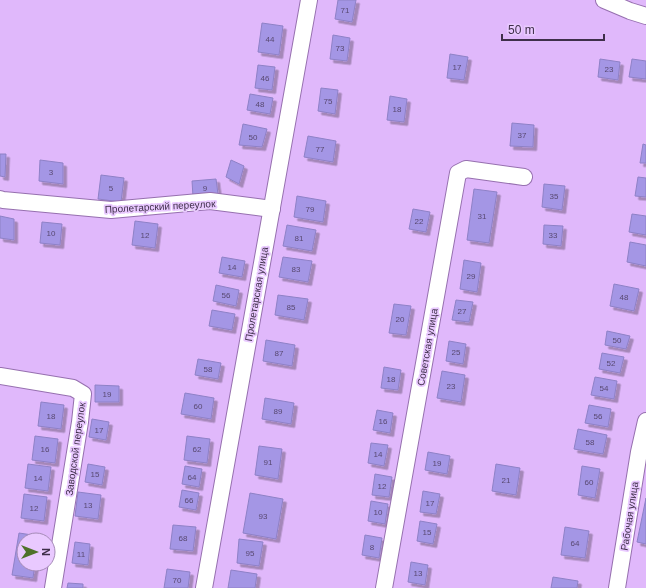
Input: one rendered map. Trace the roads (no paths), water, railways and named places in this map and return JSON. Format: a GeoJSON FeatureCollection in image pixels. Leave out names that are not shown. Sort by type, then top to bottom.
{"type":"FeatureCollection","features":[{"type":"Feature","properties":{"kind":"street","name":"Пролетарская улица"},"geometry":{"type":"LineString","coordinates":[[204,588],[309,0]]}},
{"type":"Feature","properties":{"kind":"street"},"geometry":{"type":"LineString","coordinates":[[604,0],[630,12],[646,16]]}},
{"type":"Feature","properties":{"kind":"street","name":"Советская улица"},"geometry":{"type":"LineString","coordinates":[[384,588],[458,173],[466,169],[524,177]]}},
{"type":"Feature","properties":{"kind":"street","name":"Пролетарский переулок"},"geometry":{"type":"LineString","coordinates":[[0,199],[111,210],[210,201],[272,209]]}},
{"type":"Feature","properties":{"kind":"street","name":"Заводской переулок"},"geometry":{"type":"LineString","coordinates":[[0,376],[73,388],[83,394],[80,422],[53,588]]}},
{"type":"Feature","properties":{"kind":"street","name":"Рабочая улица"},"geometry":{"type":"LineString","coordinates":[[617,588],[639,452],[646,421]]}}]}
